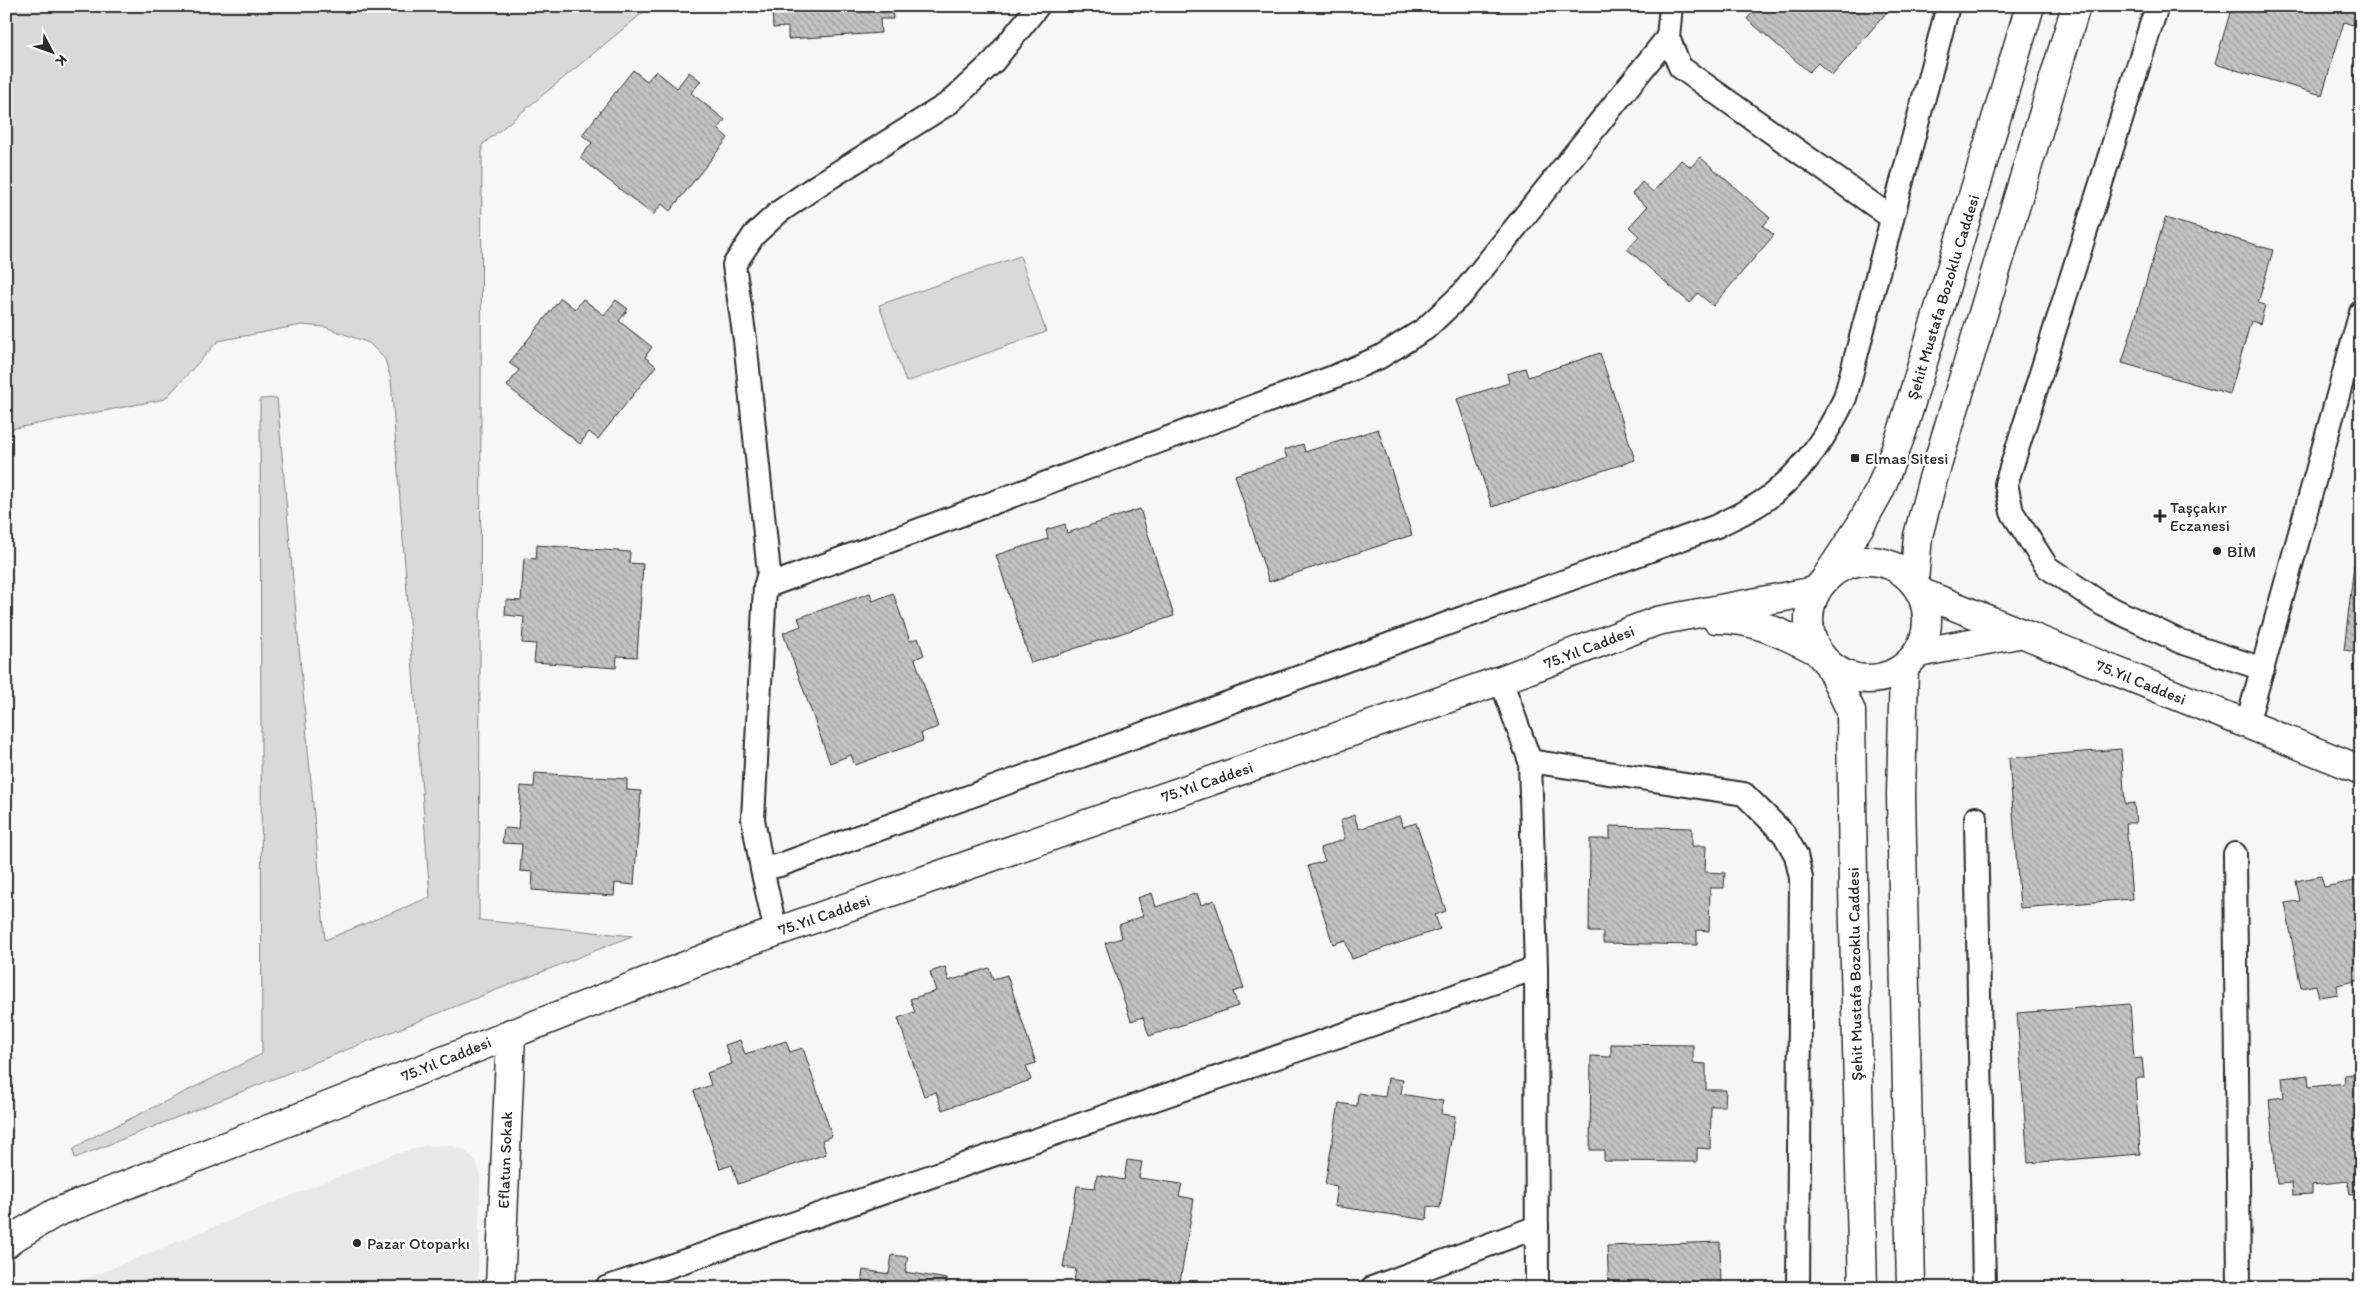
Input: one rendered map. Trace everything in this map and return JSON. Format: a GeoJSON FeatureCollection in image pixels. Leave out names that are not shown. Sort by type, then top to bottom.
{"type":"FeatureCollection","features":[{"type":"Feature","properties":{"kind":"street","name":"Şehit Mustafa Bozoklu Caddesi"},"geometry":{"type":"LineString","coordinates":[[1821,584],[1860,526],[1880,490],[1902,432],[2030,6]]}},
{"type":"Feature","properties":{"kind":"street"},"geometry":{"type":"LineString","coordinates":[[1911,1288],[1901,795],[1911,660],[1926,636],[1928,616],[1918,587],[1918,536],[1932,482],[2076,6]]}},
{"type":"Feature","properties":{"kind":"street"},"geometry":{"type":"LineString","coordinates":[[1918,587],[1900,569],[1882,561],[1862,560],[1843,565],[1821,584],[1809,611],[1809,630],[1822,657],[1846,676],[1866,679],[1886,677],[1911,660],[2018,634]]}},
{"type":"Feature","properties":{"kind":"street","name":"75.Yıl Caddesi"},"geometry":{"type":"LineString","coordinates":[[6,1244],[55,1213],[511,1033],[776,932],[1501,680],[1657,621],[1821,584]]}},
{"type":"Feature","properties":{"kind":"street","name":"75.Yıl Caddesi"},"geometry":{"type":"LineString","coordinates":[[1918,587],[2018,634],[2361,770]]}},
{"type":"Feature","properties":{"kind":"street","name":"75.Yıl Caddesi"},"geometry":{"type":"LineString","coordinates":[[1657,621],[1724,619],[1751,622],[1774,630],[1822,657]]}},
{"type":"Feature","properties":{"kind":"street","name":"Şehit Mustafa Bozoklu Caddesi"},"geometry":{"type":"LineString","coordinates":[[1822,657],[1851,711],[1853,886],[1863,1288]]}},
{"type":"Feature","properties":{"kind":"street","name":"Eflatun Sokak"},"geometry":{"type":"LineString","coordinates":[[500,1288],[511,1033]]}},
{"type":"Feature","properties":{"kind":"lane"},"geometry":{"type":"LineString","coordinates":[[776,932],[753,819],[765,587],[768,563],[745,340],[734,264],[754,235],[780,212],[818,185],[949,103],[994,61],[1038,6]]}},
{"type":"Feature","properties":{"kind":"lane"},"geometry":{"type":"LineString","coordinates":[[1671,6],[1668,37],[1680,67],[1892,218]]}},
{"type":"Feature","properties":{"kind":"lane"},"geometry":{"type":"LineString","coordinates":[[762,869],[780,865],[1717,526],[1773,494],[1809,459],[1830,428],[1845,398],[1948,6]]}},
{"type":"Feature","properties":{"kind":"lane"},"geometry":{"type":"LineString","coordinates":[[2157,6],[2006,484],[2012,512],[2047,568],[2102,604],[2181,642],[2263,669]]}},
{"type":"Feature","properties":{"kind":"lane"},"geometry":{"type":"LineString","coordinates":[[765,587],[1336,376],[1380,357],[1425,330],[1462,293],[1668,37]]}},
{"type":"Feature","properties":{"kind":"lane"},"geometry":{"type":"LineString","coordinates":[[2247,724],[2361,312]]}},
{"type":"Feature","properties":{"kind":"lane"},"geometry":{"type":"LineString","coordinates":[[1501,680],[1530,762],[1536,968],[1537,1288]]}},
{"type":"Feature","properties":{"kind":"lane"},"geometry":{"type":"LineString","coordinates":[[1530,762],[1744,794],[1784,834],[1796,855],[1801,878],[1798,1288]]}},
{"type":"Feature","properties":{"kind":"lane"},"geometry":{"type":"LineString","coordinates":[[1976,818],[1984,1288]]}},
{"type":"Feature","properties":{"kind":"lane"},"geometry":{"type":"LineString","coordinates":[[2235,854],[2239,1288]]}},
{"type":"Feature","properties":{"kind":"lane"},"geometry":{"type":"LineString","coordinates":[[606,1288],[1536,968]]}},
{"type":"Feature","properties":{"kind":"lane"},"geometry":{"type":"LineString","coordinates":[[1372,1288],[1537,1226]]}},
{"type":"Feature","properties":{"kind":"shaded area"},"geometry":{"type":"Polygon","coordinates":[[[6,6],[651,6],[482,145],[479,920],[632,936],[75,1158],[73,1150],[87,1140],[262,1054],[260,399],[277,398],[325,940],[430,897],[391,380],[385,359],[369,343],[325,327],[301,325],[218,341],[165,399],[6,430],[6,6]]]}},
{"type":"Feature","properties":{"kind":"shaded area"},"geometry":{"type":"Polygon","coordinates":[[[1020,256],[1046,332],[906,382],[879,305],[1020,256]]]}},
{"type":"Feature","properties":{"kind":"shaded area","name":"Pazar Otoparkı"},"geometry":{"type":"Polygon","coordinates":[[[450,1145],[464,1150],[476,1161],[480,1173],[478,1288],[63,1288],[394,1154],[424,1146],[450,1145]]]}},
{"type":"Feature","properties":{"kind":"building"},"geometry":{"type":"Polygon","coordinates":[[[772,6],[892,6],[893,19],[880,19],[881,33],[788,39],[788,27],[773,28],[772,6]]]}},
{"type":"Feature","properties":{"kind":"building"},"geometry":{"type":"Polygon","coordinates":[[[1758,6],[1892,6],[1832,76],[1818,63],[1809,72],[1747,19],[1758,6]]]}},
{"type":"Feature","properties":{"kind":"building"},"geometry":{"type":"Polygon","coordinates":[[[2232,6],[2358,6],[2353,25],[2344,22],[2322,95],[2215,64],[2232,6]]]}},
{"type":"Feature","properties":{"kind":"building"},"geometry":{"type":"Polygon","coordinates":[[[633,70],[647,81],[656,71],[677,88],[689,72],[701,81],[691,93],[725,120],[718,129],[728,138],[670,211],[662,204],[653,215],[580,158],[592,143],[582,135],[633,70]]]}},
{"type":"Feature","properties":{"kind":"building"},"geometry":{"type":"Polygon","coordinates":[[[1700,157],[1770,218],[1763,226],[1774,235],[1713,306],[1698,293],[1690,303],[1627,249],[1639,236],[1629,227],[1647,207],[1632,194],[1642,182],[1653,192],[1681,160],[1691,167],[1700,157]]]}},
{"type":"Feature","properties":{"kind":"building"},"geometry":{"type":"Polygon","coordinates":[[[2165,218],[2273,250],[2258,303],[2265,305],[2260,324],[2251,321],[2230,394],[2122,363],[2165,218]]]}},
{"type":"Feature","properties":{"kind":"building"},"geometry":{"type":"Polygon","coordinates":[[[561,298],[575,309],[583,299],[604,315],[616,300],[628,309],[619,321],[652,347],[645,357],[656,366],[598,439],[589,432],[580,444],[507,386],[519,370],[509,363],[561,298]]]}},
{"type":"Feature","properties":{"kind":"building"},"geometry":{"type":"Polygon","coordinates":[[[1600,353],[1635,460],[1492,507],[1457,399],[1509,383],[1507,374],[1525,368],[1528,377],[1600,353]]]}},
{"type":"Feature","properties":{"kind":"building"},"geometry":{"type":"Polygon","coordinates":[[[1378,429],[1412,535],[1269,582],[1235,475],[1287,458],[1284,450],[1303,444],[1305,452],[1378,429]]]}},
{"type":"Feature","properties":{"kind":"building"},"geometry":{"type":"Polygon","coordinates":[[[1140,509],[1174,616],[1031,663],[996,555],[1048,539],[1046,530],[1065,524],[1067,533],[1140,509]]]}},
{"type":"Feature","properties":{"kind":"building"},"geometry":{"type":"Polygon","coordinates":[[[537,545],[630,552],[629,563],[643,564],[637,657],[617,656],[616,668],[534,662],[536,644],[522,643],[524,617],[505,615],[506,600],[521,601],[524,558],[536,559],[537,545]]]}},
{"type":"Feature","properties":{"kind":"building"},"geometry":{"type":"Polygon","coordinates":[[[2354,565],[2361,566],[2361,665],[2357,665],[2359,652],[2344,650],[2354,565]]]}},
{"type":"Feature","properties":{"kind":"building"},"geometry":{"type":"Polygon","coordinates":[[[870,593],[873,601],[893,593],[910,641],[918,638],[924,655],[915,659],[938,727],[921,733],[923,741],[855,765],[851,755],[830,763],[783,633],[801,626],[798,618],[870,593]]]}},
{"type":"Feature","properties":{"kind":"building"},"geometry":{"type":"Polygon","coordinates":[[[2121,749],[2125,804],[2134,803],[2136,823],[2126,823],[2132,899],[2020,908],[2009,758],[2121,749]]]}},
{"type":"Feature","properties":{"kind":"building"},"geometry":{"type":"Polygon","coordinates":[[[535,773],[627,779],[627,790],[641,791],[634,885],[615,883],[614,896],[532,890],[533,872],[520,871],[522,844],[502,843],[504,828],[518,829],[521,786],[534,787],[535,773]]]}},
{"type":"Feature","properties":{"kind":"building"},"geometry":{"type":"Polygon","coordinates":[[[1354,815],[1359,829],[1399,816],[1403,827],[1416,823],[1446,911],[1435,915],[1440,929],[1352,959],[1345,940],[1333,944],[1308,866],[1325,861],[1320,848],[1345,839],[1340,821],[1354,815]]]}},
{"type":"Feature","properties":{"kind":"building"},"geometry":{"type":"Polygon","coordinates":[[[1610,826],[1692,828],[1692,846],[1706,846],[1705,872],[1725,873],[1724,888],[1710,888],[1709,931],[1697,930],[1697,945],[1603,943],[1603,932],[1589,932],[1590,839],[1610,839],[1610,826]]]}},
{"type":"Feature","properties":{"kind":"building"},"geometry":{"type":"Polygon","coordinates":[[[2361,871],[2361,980],[2337,985],[2338,994],[2319,997],[2316,985],[2301,988],[2285,903],[2300,901],[2296,881],[2321,876],[2324,887],[2359,880],[2357,872],[2361,871]]]}},
{"type":"Feature","properties":{"kind":"building"},"geometry":{"type":"Polygon","coordinates":[[[1152,893],[1156,907],[1197,893],[1201,905],[1214,900],[1244,988],[1233,992],[1238,1006],[1149,1036],[1143,1017],[1131,1021],[1105,943],[1122,938],[1119,925],[1143,916],[1137,898],[1152,893]]]}},
{"type":"Feature","properties":{"kind":"building"},"geometry":{"type":"Polygon","coordinates":[[[945,967],[949,981],[989,968],[993,979],[1007,975],[1036,1063],[1026,1066],[1031,1080],[942,1110],[936,1092],[924,1096],[898,1018],[915,1012],[910,999],[936,991],[930,972],[945,967]]]}},
{"type":"Feature","properties":{"kind":"building"},"geometry":{"type":"Polygon","coordinates":[[[2130,1004],[2134,1059],[2142,1058],[2144,1078],[2135,1078],[2140,1154],[2028,1163],[2017,1013],[2130,1004]]]}},
{"type":"Feature","properties":{"kind":"building"},"geometry":{"type":"Polygon","coordinates":[[[740,1040],[745,1054],[786,1041],[790,1052],[803,1048],[832,1136],[822,1140],[826,1154],[738,1184],[732,1165],[720,1169],[694,1091],[711,1085],[707,1073],[732,1064],[725,1045],[740,1040]]]}},
{"type":"Feature","properties":{"kind":"building"},"geometry":{"type":"Polygon","coordinates":[[[1611,1044],[1693,1045],[1693,1063],[1706,1064],[1706,1090],[1726,1090],[1725,1106],[1711,1106],[1710,1149],[1697,1148],[1697,1162],[1604,1161],[1604,1150],[1590,1150],[1591,1056],[1611,1057],[1611,1044]]]}},
{"type":"Feature","properties":{"kind":"building"},"geometry":{"type":"Polygon","coordinates":[[[2361,1073],[2361,1194],[2350,1195],[2348,1181],[2312,1185],[2312,1194],[2293,1195],[2292,1183],[2277,1184],[2269,1099],[2284,1097],[2282,1078],[2308,1075],[2309,1087],[2345,1083],[2344,1075],[2361,1073]]]}},
{"type":"Feature","properties":{"kind":"building"},"geometry":{"type":"Polygon","coordinates":[[[1388,1078],[1403,1080],[1401,1094],[1443,1101],[1441,1114],[1455,1116],[1440,1208],[1428,1206],[1427,1220],[1334,1206],[1337,1186],[1325,1184],[1339,1103],[1357,1106],[1358,1093],[1385,1097],[1388,1078]]]}},
{"type":"Feature","properties":{"kind":"building"},"geometry":{"type":"Polygon","coordinates":[[[1127,1160],[1142,1162],[1139,1178],[1182,1184],[1179,1196],[1194,1199],[1179,1288],[1073,1288],[1076,1269],[1063,1267],[1077,1186],[1095,1188],[1097,1175],[1124,1180],[1127,1160]]]}},
{"type":"Feature","properties":{"kind":"building"},"geometry":{"type":"Polygon","coordinates":[[[1720,1242],[1721,1288],[1609,1288],[1607,1246],[1720,1242]]]}},
{"type":"Feature","properties":{"kind":"building"},"geometry":{"type":"Polygon","coordinates":[[[892,1255],[908,1257],[905,1272],[947,1279],[946,1288],[841,1288],[842,1280],[861,1283],[863,1270],[889,1274],[892,1255]]]}},
{"type":"Feature","properties":{"kind":"place","name":"Elmas Sitesi"},"geometry":{"type":"Point","coordinates":[1855,458]}},
{"type":"Feature","properties":{"kind":"place","name":"Taşçakır Eczanesi"},"geometry":{"type":"Point","coordinates":[2160,516]}},
{"type":"Feature","properties":{"kind":"place","name":"BİM"},"geometry":{"type":"Point","coordinates":[2217,551]}},
{"type":"Feature","properties":{"kind":"place","name":"Pazar Otoparkı"},"geometry":{"type":"Point","coordinates":[357,1243]}}]}
